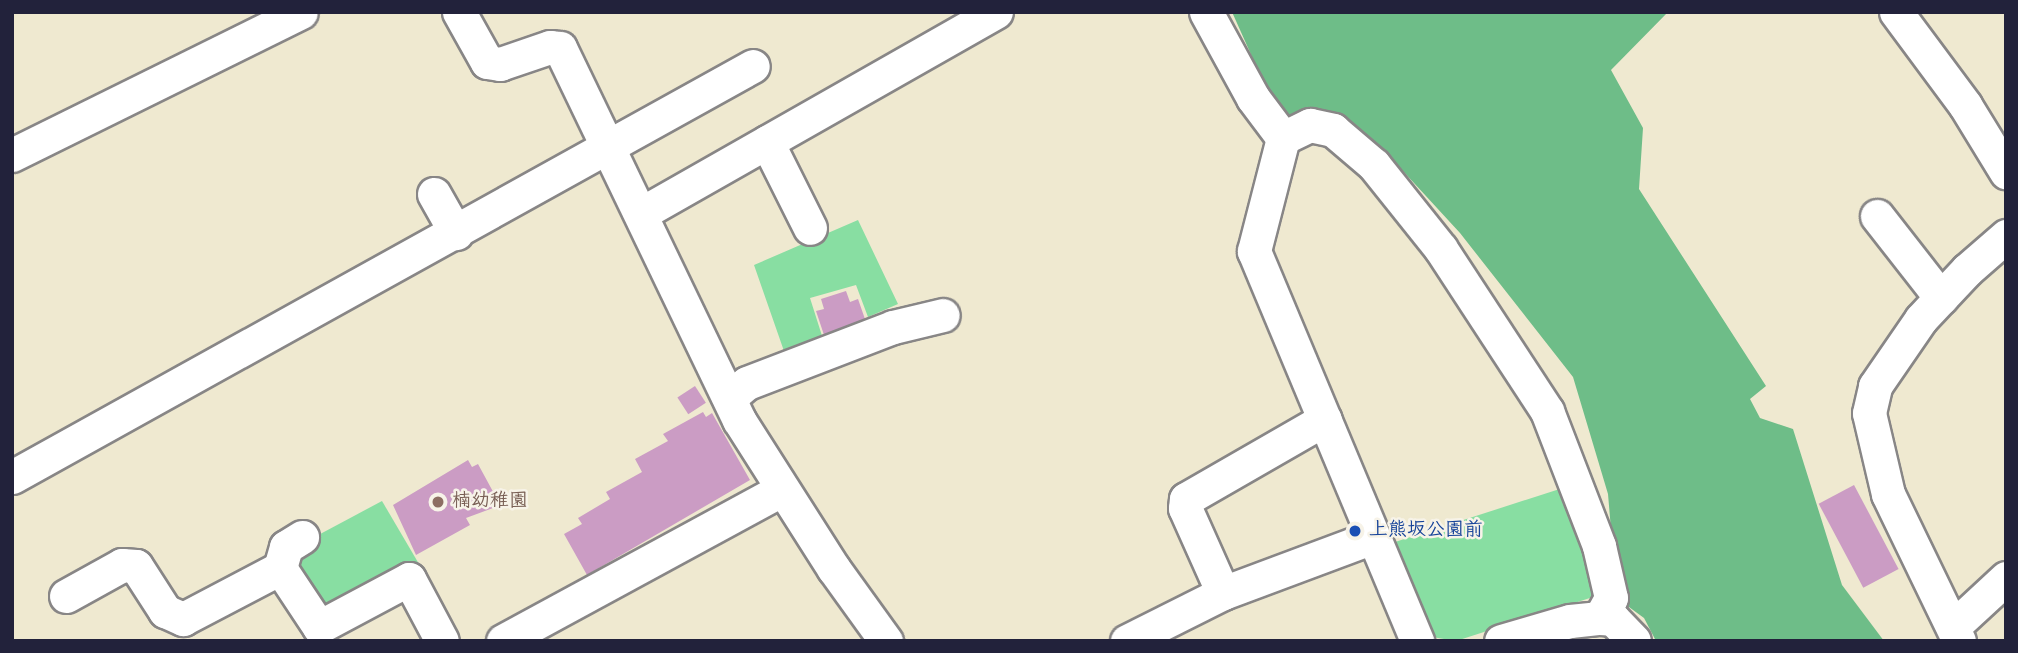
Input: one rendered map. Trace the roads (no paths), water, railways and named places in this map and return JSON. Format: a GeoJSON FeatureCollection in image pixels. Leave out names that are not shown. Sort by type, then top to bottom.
{"type":"FeatureCollection","features":[{"type":"Feature","properties":{"kind":"street"},"geometry":{"type":"LineString","coordinates":[[12,155],[301,12]]}},
{"type":"Feature","properties":{"kind":"street"},"geometry":{"type":"LineString","coordinates":[[459,12],[487,62],[500,64],[550,47],[560,48],[606,150],[642,213],[729,398],[781,490],[886,641]]}},
{"type":"Feature","properties":{"kind":"street"},"geometry":{"type":"LineString","coordinates":[[642,213],[996,12]]}},
{"type":"Feature","properties":{"kind":"street"},"geometry":{"type":"LineString","coordinates":[[1206,12],[1253,98],[1283,138]]}},
{"type":"Feature","properties":{"kind":"street"},"geometry":{"type":"LineString","coordinates":[[1896,12],[1965,105],[2006,172]]}},
{"type":"Feature","properties":{"kind":"street"},"geometry":{"type":"LineString","coordinates":[[12,477],[606,150],[752,66]]}},
{"type":"Feature","properties":{"kind":"street"},"geometry":{"type":"LineString","coordinates":[[1417,641],[1254,251],[1283,138],[1310,125],[1333,130],[1374,165],[1441,248],[1547,411],[1599,546],[1617,630],[1570,621],[1501,641]]}},
{"type":"Feature","properties":{"kind":"street"},"geometry":{"type":"LineString","coordinates":[[766,142],[810,228]]}},
{"type":"Feature","properties":{"kind":"street"},"geometry":{"type":"LineString","coordinates":[[434,194],[456,233]]}},
{"type":"Feature","properties":{"kind":"street"},"geometry":{"type":"LineString","coordinates":[[1877,216],[1941,298]]}},
{"type":"Feature","properties":{"kind":"street"},"geometry":{"type":"LineString","coordinates":[[2006,236],[1941,298],[1875,386],[1869,413],[1888,494],[1956,634],[2006,578]]}},
{"type":"Feature","properties":{"kind":"street"},"geometry":{"type":"LineString","coordinates":[[729,398],[747,383],[927,328]]}},
{"type":"Feature","properties":{"kind":"street"},"geometry":{"type":"LineString","coordinates":[[1223,593],[1185,508],[1186,499],[1325,419]]}},
{"type":"Feature","properties":{"kind":"street"},"geometry":{"type":"LineString","coordinates":[[503,641],[781,490]]}},
{"type":"Feature","properties":{"kind":"street"},"geometry":{"type":"LineString","coordinates":[[66,596],[122,565],[136,566],[165,611],[183,619],[280,568],[286,547],[302,537]]}},
{"type":"Feature","properties":{"kind":"street"},"geometry":{"type":"LineString","coordinates":[[1127,641],[1223,593],[1373,537]]}},
{"type":"Feature","properties":{"kind":"street"},"geometry":{"type":"LineString","coordinates":[[280,568],[319,627],[409,579],[442,641]]}},
{"type":"Feature","properties":{"kind":"place","name":"楠幼稚園"},"geometry":{"type":"Point","coordinates":[438,502]}},
{"type":"Feature","properties":{"kind":"place","name":"上熊坂公園前"},"geometry":{"type":"Point","coordinates":[1355,531]}}]}
